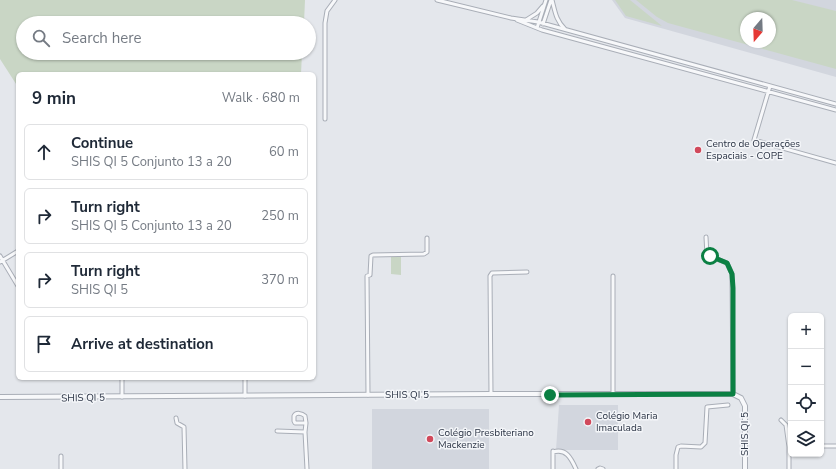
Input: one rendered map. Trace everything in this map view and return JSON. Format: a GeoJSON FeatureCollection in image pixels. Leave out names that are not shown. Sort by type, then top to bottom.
{"type":"FeatureCollection","features":[{"type":"Feature","properties":{"kind":"street"},"geometry":{"type":"LineString","coordinates":[[325,119],[325,23],[327,12],[335,0]]}},
{"type":"Feature","properties":{"kind":"street"},"geometry":{"type":"LineString","coordinates":[[437,0],[511,18],[538,22],[836,104]]}},
{"type":"Feature","properties":{"kind":"street"},"geometry":{"type":"LineString","coordinates":[[537,28],[546,0]]}},
{"type":"Feature","properties":{"kind":"street"},"geometry":{"type":"LineString","coordinates":[[543,24],[551,0]]}},
{"type":"Feature","properties":{"kind":"street"},"geometry":{"type":"LineString","coordinates":[[551,0],[557,19],[566,30]]}},
{"type":"Feature","properties":{"kind":"street"},"geometry":{"type":"LineString","coordinates":[[526,20],[537,13],[544,4]]}},
{"type":"Feature","properties":{"kind":"street"},"geometry":{"type":"LineString","coordinates":[[511,18],[537,28],[836,110]]}},
{"type":"Feature","properties":{"kind":"street"},"geometry":{"type":"LineString","coordinates":[[742,85],[745,84],[743,78]]}},
{"type":"Feature","properties":{"kind":"street"},"geometry":{"type":"LineString","coordinates":[[770,86],[754,140],[836,162]]}},
{"type":"Feature","properties":{"kind":"street"},"geometry":{"type":"LineString","coordinates":[[779,95],[777,91],[781,89]]}},
{"type":"Feature","properties":{"kind":"street"},"geometry":{"type":"LineString","coordinates":[[706,237],[707,254],[727,263],[732,274],[733,394]]}},
{"type":"Feature","properties":{"kind":"street"},"geometry":{"type":"LineString","coordinates":[[368,396],[367,276],[370,275],[371,256],[424,254],[427,252],[427,238]]}},
{"type":"Feature","properties":{"kind":"street"},"geometry":{"type":"LineString","coordinates":[[2,261],[16,252]]}},
{"type":"Feature","properties":{"kind":"street"},"geometry":{"type":"LineString","coordinates":[[0,256],[16,283]]}},
{"type":"Feature","properties":{"kind":"street"},"geometry":{"type":"LineString","coordinates":[[491,394],[490,276],[492,273],[527,272]]}},
{"type":"Feature","properties":{"kind":"street"},"geometry":{"type":"LineString","coordinates":[[613,394],[614,276]]}},
{"type":"Feature","properties":{"kind":"street"},"geometry":{"type":"LineString","coordinates":[[122,380],[122,397]]}},
{"type":"Feature","properties":{"kind":"street"},"geometry":{"type":"LineString","coordinates":[[245,380],[245,396]]}},
{"type":"Feature","properties":{"kind":"street","name":"SHIS QI 5"},"geometry":{"type":"LineString","coordinates":[[0,398],[491,394],[733,394],[741,398],[745,406],[745,469]]}},
{"type":"Feature","properties":{"kind":"street"},"geometry":{"type":"LineString","coordinates":[[676,469],[678,447],[701,447],[705,443],[706,406],[728,405]]}},
{"type":"Feature","properties":{"kind":"street"},"geometry":{"type":"LineString","coordinates":[[306,423],[295,423],[294,416],[297,413],[304,414],[305,416],[306,423],[307,469]]}},
{"type":"Feature","properties":{"kind":"street"},"geometry":{"type":"LineString","coordinates":[[176,418],[177,423],[184,426],[185,469]]}},
{"type":"Feature","properties":{"kind":"street"},"geometry":{"type":"LineString","coordinates":[[781,420],[786,425],[788,436]]}},
{"type":"Feature","properties":{"kind":"street"},"geometry":{"type":"LineString","coordinates":[[278,431],[305,432]]}},
{"type":"Feature","properties":{"kind":"street"},"geometry":{"type":"LineString","coordinates":[[824,446],[836,446]]}},
{"type":"Feature","properties":{"kind":"street"},"geometry":{"type":"LineString","coordinates":[[553,469],[553,451],[560,451],[568,454],[576,469]]}},
{"type":"Feature","properties":{"kind":"street"},"geometry":{"type":"LineString","coordinates":[[60,456],[61,469]]}},
{"type":"Feature","properties":{"kind":"street"},"geometry":{"type":"LineString","coordinates":[[789,469],[790,457]]}},
{"type":"Feature","properties":{"kind":"street"},"geometry":{"type":"LineString","coordinates":[[598,469],[603,469]]}},
{"type":"Feature","properties":{"kind":"shaded area"},"geometry":{"type":"Polygon","coordinates":[[[612,0],[836,0],[836,77],[625,18],[612,0]]]}},
{"type":"Feature","properties":{"kind":"shaded area","name":"Colégio Maria Imaculada"},"geometry":{"type":"Polygon","coordinates":[[[559,405],[618,405],[618,450],[556,450],[559,405]]]}},
{"type":"Feature","properties":{"kind":"shaded area","name":"Colégio Presbiteriano Mackenzie"},"geometry":{"type":"Polygon","coordinates":[[[372,409],[489,409],[489,469],[372,469],[372,409]]]}},
{"type":"Feature","properties":{"kind":"green space"},"geometry":{"type":"Polygon","coordinates":[[[0,0],[305,0],[304,16],[16,16],[16,60],[302,60],[301,72],[16,72],[16,84],[0,59],[0,0]]]}},
{"type":"Feature","properties":{"kind":"green space"},"geometry":{"type":"Polygon","coordinates":[[[615,0],[630,0],[662,26],[626,16],[615,0]]]}},
{"type":"Feature","properties":{"kind":"green space"},"geometry":{"type":"Polygon","coordinates":[[[636,0],[792,0],[836,11],[836,69],[759,48],[776,48],[776,12],[740,12],[740,43],[668,23],[657,17],[636,0]]]}},
{"type":"Feature","properties":{"kind":"green space"},"geometry":{"type":"Polygon","coordinates":[[[391,256],[401,256],[401,275],[391,274],[391,256]]]}},
{"type":"Feature","properties":{"kind":"place","name":"Centro de Operações Espaciais - COPE"},"geometry":{"type":"Point","coordinates":[698,150]}},
{"type":"Feature","properties":{"kind":"place","name":"Colégio Maria Imaculada"},"geometry":{"type":"Point","coordinates":[588,422]}},
{"type":"Feature","properties":{"kind":"place","name":"Colégio Presbiteriano Mackenzie"},"geometry":{"type":"Point","coordinates":[430,439]}},
{"type":"Feature","properties":{"kind":"route"},"geometry":{"type":"LineString","coordinates":[[550,395],[733,394],[732,274],[727,263],[710,256]]}}]}
